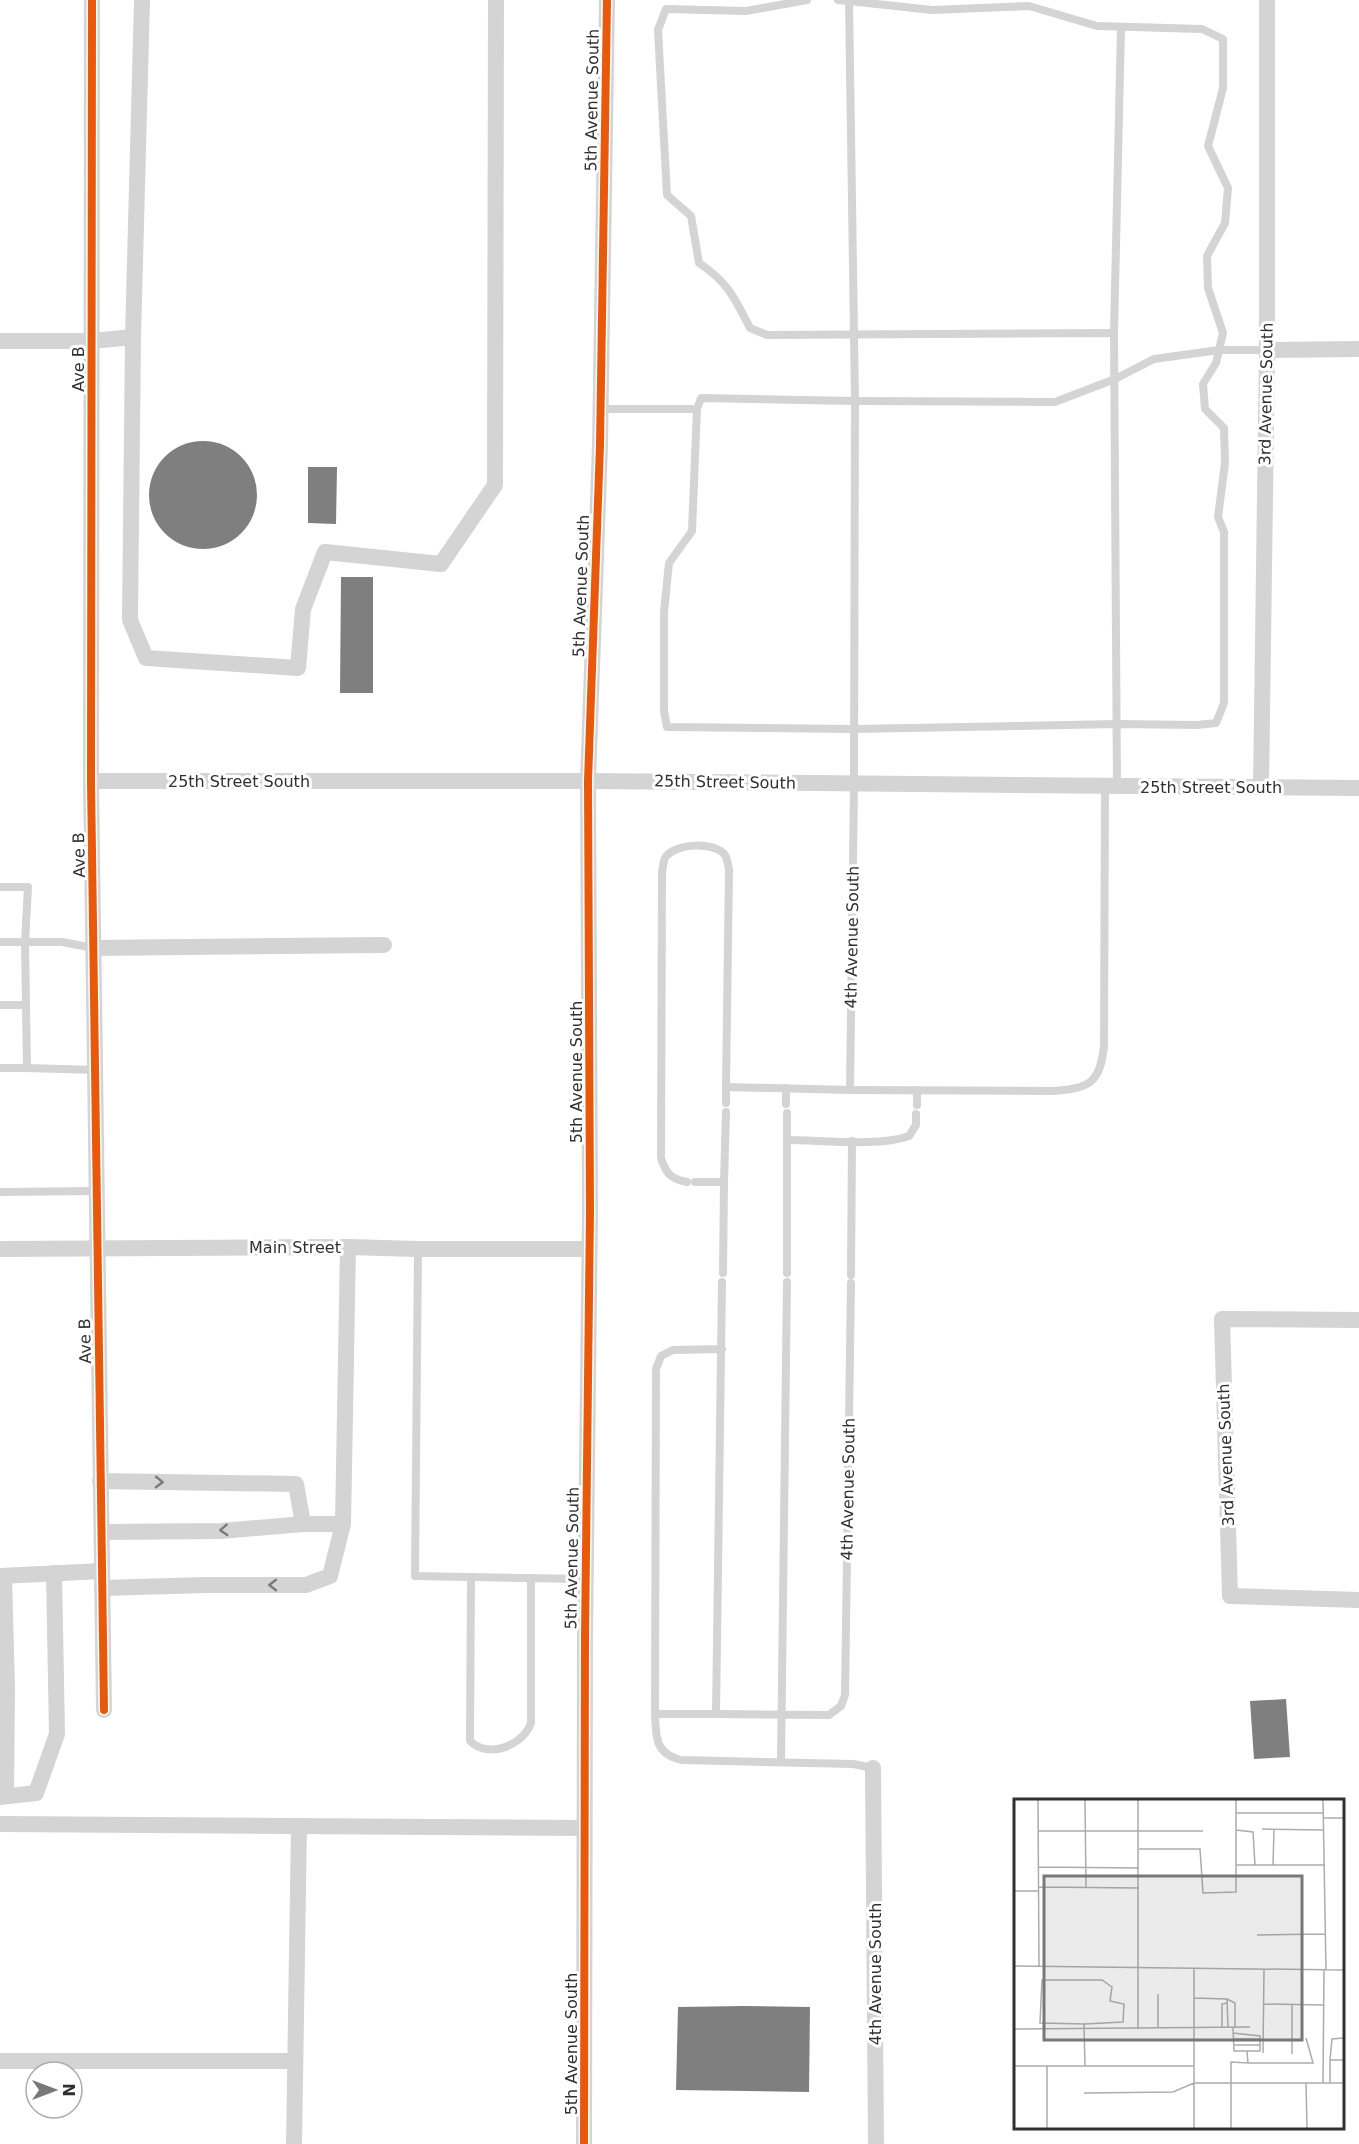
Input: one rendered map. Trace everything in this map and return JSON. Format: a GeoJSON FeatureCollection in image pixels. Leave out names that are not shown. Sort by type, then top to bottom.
{"type":"FeatureCollection","features":[{"type":"Feature","properties":{"kind":"street","name":"Ave B"},"geometry":{"type":"LineString","coordinates":[[92,0],[91,781],[104,1710]]}},
{"type":"Feature","properties":{"kind":"street"},"geometry":{"type":"LineString","coordinates":[[142,0],[133,337],[130,620],[146,658],[297,668],[303,609],[325,552],[441,564],[495,485],[496,0]]}},
{"type":"Feature","properties":{"kind":"street","name":"5th Avenue South"},"geometry":{"type":"LineString","coordinates":[[584,2144],[585,1579],[589,1249],[588,781],[600,409],[607,0]]}},
{"type":"Feature","properties":{"kind":"street","name":"3rd Avenue South"},"geometry":{"type":"LineString","coordinates":[[1261,788],[1267,350],[1267,0]]}},
{"type":"Feature","properties":{"kind":"street"},"geometry":{"type":"LineString","coordinates":[[0,341],[92,341],[133,337]]}},
{"type":"Feature","properties":{"kind":"street"},"geometry":{"type":"LineString","coordinates":[[1267,350],[1359,349]]}},
{"type":"Feature","properties":{"kind":"street","name":"25th Street South"},"geometry":{"type":"LineString","coordinates":[[91,781],[588,781],[1359,788]]}},
{"type":"Feature","properties":{"kind":"street"},"geometry":{"type":"LineString","coordinates":[[94,948],[384,945]]}},
{"type":"Feature","properties":{"kind":"street"},"geometry":{"type":"LineString","coordinates":[[54,1574],[57,1734],[36,1793],[3,1796],[7,1688],[2,1576],[54,1574],[102,1580],[206,1585],[306,1585],[330,1576],[343,1524],[348,1247]]}},
{"type":"Feature","properties":{"kind":"street","name":"Main Street"},"geometry":{"type":"LineString","coordinates":[[0,1249],[348,1247],[589,1249]]}},
{"type":"Feature","properties":{"kind":"street","name":"3rd Avenue South"},"geometry":{"type":"LineString","coordinates":[[1359,1320],[1222,1319],[1230,1596],[1359,1600]]}},
{"type":"Feature","properties":{"kind":"street"},"geometry":{"type":"LineString","coordinates":[[100,1481],[296,1484],[303,1524]]}},
{"type":"Feature","properties":{"kind":"street"},"geometry":{"type":"LineString","coordinates":[[102,1532],[221,1531],[303,1524],[343,1524]]}},
{"type":"Feature","properties":{"kind":"street","name":"4th Avenue South"},"geometry":{"type":"LineString","coordinates":[[873,1768],[876,2144]]}},
{"type":"Feature","properties":{"kind":"street"},"geometry":{"type":"LineString","coordinates":[[0,1824],[584,1828]]}},
{"type":"Feature","properties":{"kind":"street"},"geometry":{"type":"LineString","coordinates":[[294,2144],[299,1826]]}},
{"type":"Feature","properties":{"kind":"street"},"geometry":{"type":"LineString","coordinates":[[0,2061],[294,2061]]}},
{"type":"Feature","properties":{"kind":"lane"},"geometry":{"type":"LineString","coordinates":[[807,0],[746,11],[666,9],[658,30],[667,195],[691,216],[699,263],[718,275],[733,295],[750,328],[767,335],[1114,333]]}},
{"type":"Feature","properties":{"kind":"lane"},"geometry":{"type":"LineString","coordinates":[[838,0],[932,10],[1029,6],[1097,26],[1202,29],[1223,39],[1223,87],[1208,146],[1228,188],[1225,223],[1207,256],[1208,288],[1223,333],[1219,350],[1216,363],[1203,384],[1205,410],[1224,428],[1225,463],[1218,517],[1224,532],[1224,703],[1216,723],[1197,725],[1117,724],[854,729],[667,727],[664,711],[664,612],[669,563],[692,531],[697,410],[701,398],[1055,402],[1115,380],[1154,359],[1219,350],[1267,350]]}},
{"type":"Feature","properties":{"kind":"lane","name":"4th Avenue South"},"geometry":{"type":"LineString","coordinates":[[849,1],[855,401],[850,1090]]}},
{"type":"Feature","properties":{"kind":"lane"},"geometry":{"type":"LineString","coordinates":[[726,1087],[1054,1091],[1074,1089],[1092,1082],[1102,1067],[1111,786],[1117,724],[1114,333],[1121,27]]}},
{"type":"Feature","properties":{"kind":"lane"},"geometry":{"type":"LineString","coordinates":[[600,409],[697,410]]}},
{"type":"Feature","properties":{"kind":"lane"},"geometry":{"type":"LineString","coordinates":[[716,1714],[729,869],[726,856],[715,847],[676,848],[665,858],[662,872],[661,1158],[665,1172],[674,1179],[691,1182],[724,1182]]}},
{"type":"Feature","properties":{"kind":"lane"},"geometry":{"type":"LineString","coordinates":[[0,887],[28,887],[25,942],[27,1068]]}},
{"type":"Feature","properties":{"kind":"lane"},"geometry":{"type":"LineString","coordinates":[[0,942],[62,942],[94,948]]}},
{"type":"Feature","properties":{"kind":"lane"},"geometry":{"type":"LineString","coordinates":[[0,1005],[26,1005]]}},
{"type":"Feature","properties":{"kind":"lane"},"geometry":{"type":"LineString","coordinates":[[0,1068],[96,1070]]}},
{"type":"Feature","properties":{"kind":"lane"},"geometry":{"type":"LineString","coordinates":[[781,1761],[787,1277],[786,1089]]}},
{"type":"Feature","properties":{"kind":"lane"},"geometry":{"type":"LineString","coordinates":[[787,1140],[897,1140],[909,1136],[916,1125],[917,1090]]}},
{"type":"Feature","properties":{"kind":"lane","name":"4th Avenue South"},"geometry":{"type":"LineString","coordinates":[[780,1716],[829,1715],[841,1706],[845,1695],[852,1141]]}},
{"type":"Feature","properties":{"kind":"lane"},"geometry":{"type":"LineString","coordinates":[[0,1192],[97,1191]]}},
{"type":"Feature","properties":{"kind":"lane"},"geometry":{"type":"LineString","coordinates":[[418,1249],[415,1576],[585,1579]]}},
{"type":"Feature","properties":{"kind":"lane"},"geometry":{"type":"LineString","coordinates":[[722,1349],[673,1350],[661,1356],[656,1369],[655,1714],[659,1745],[667,1756],[681,1760],[781,1761],[853,1764],[873,1768]]}},
{"type":"Feature","properties":{"kind":"lane"},"geometry":{"type":"LineString","coordinates":[[471,1577],[470,1741],[482,1749],[501,1749],[508,1746],[528,1730],[531,1723],[531,1578]]}},
{"type":"Feature","properties":{"kind":"lane"},"geometry":{"type":"LineString","coordinates":[[655,1714],[780,1716]]}},
{"type":"Feature","properties":{"kind":"building"},"geometry":{"type":"Polygon","coordinates":[[[203,441],[224,445],[241,457],[253,474],[257,495],[253,516],[241,533],[224,545],[203,549],[182,545],[165,533],[153,516],[149,495],[153,474],[165,457],[182,445],[203,441]]]}},
{"type":"Feature","properties":{"kind":"building"},"geometry":{"type":"Polygon","coordinates":[[[308,467],[337,467],[336,524],[308,523],[308,467]]]}},
{"type":"Feature","properties":{"kind":"building"},"geometry":{"type":"Polygon","coordinates":[[[341,577],[373,577],[373,693],[340,693],[341,577]]]}},
{"type":"Feature","properties":{"kind":"building"},"geometry":{"type":"Polygon","coordinates":[[[1286,1699],[1290,1757],[1254,1759],[1250,1701],[1286,1699]]]}},
{"type":"Feature","properties":{"kind":"building"},"geometry":{"type":"Polygon","coordinates":[[[678,2007],[810,2007],[809,2092],[676,2090],[678,2007]]]}},
{"type":"Feature","properties":{"kind":"cycle path"},"geometry":{"type":"LineString","coordinates":[[92,0],[91,781],[104,1710]]}},
{"type":"Feature","properties":{"kind":"cycle path"},"geometry":{"type":"LineString","coordinates":[[584,2144],[585,1637],[590,1211],[588,781],[600,445],[607,0]]}}]}
